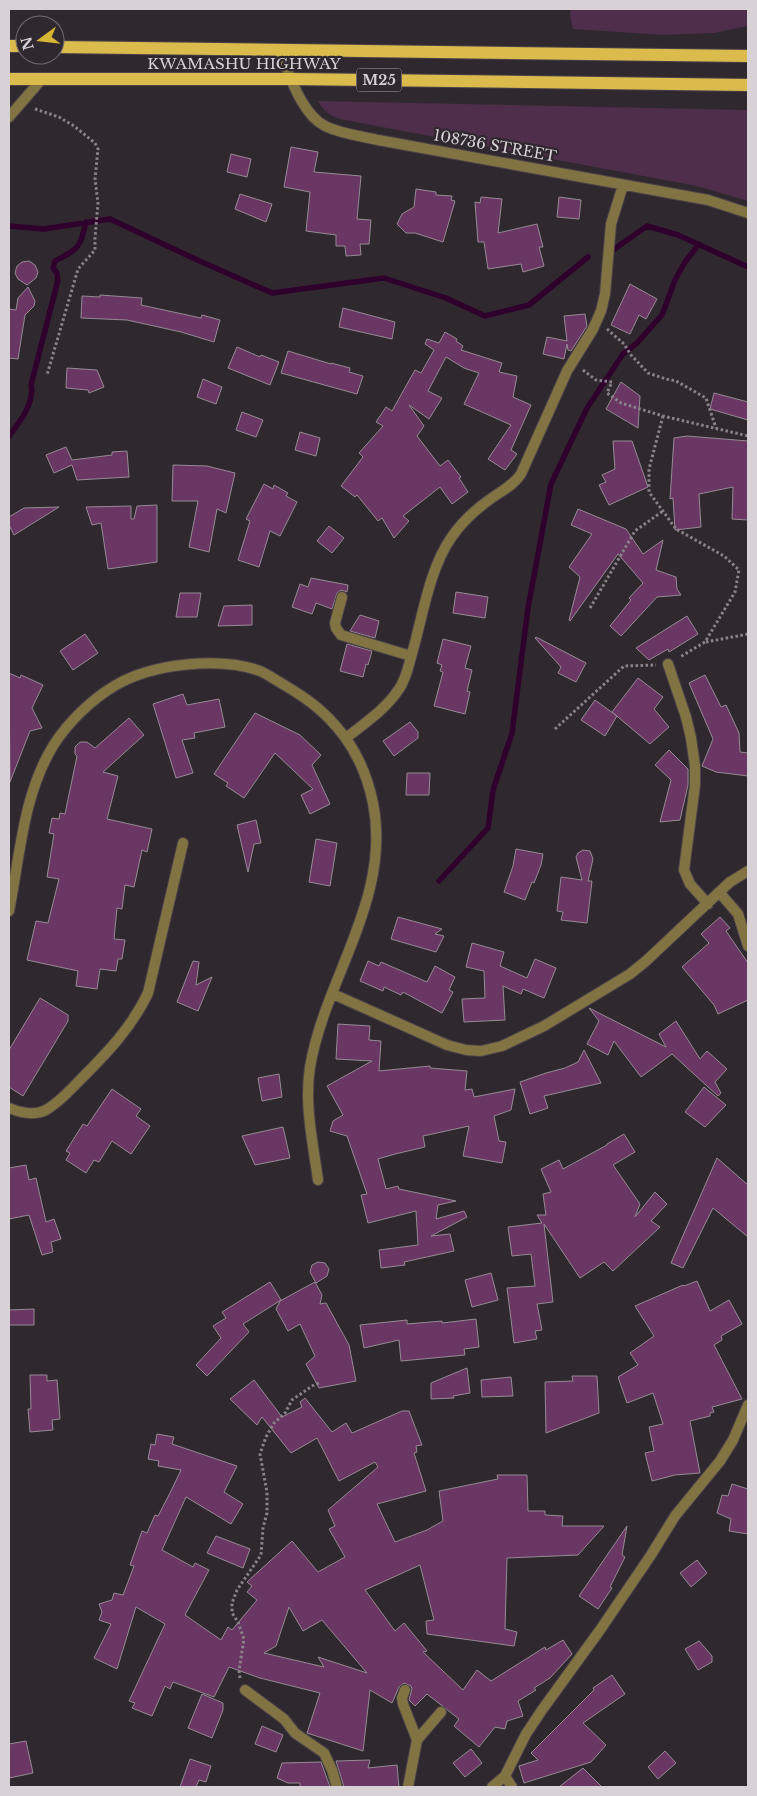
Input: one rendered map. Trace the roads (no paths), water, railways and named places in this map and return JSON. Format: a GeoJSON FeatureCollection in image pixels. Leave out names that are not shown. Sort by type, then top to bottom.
{"type":"FeatureCollection","features":[{"type":"Feature","properties":{"kind":"main road","name":"KWAMASHU HIGHWAY"},"geometry":{"type":"LineString","coordinates":[[65,47],[748,56]]}},
{"type":"Feature","properties":{"kind":"main road","name":"KWAMASHU HIGHWAY"},"geometry":{"type":"LineString","coordinates":[[9,79],[292,79],[748,85]]}},
{"type":"Feature","properties":{"kind":"street","name":"108736 STREET"},"geometry":{"type":"LineString","coordinates":[[279,50],[310,114],[327,127],[378,140],[708,200],[748,213]]}},
{"type":"Feature","properties":{"kind":"street"},"geometry":{"type":"LineString","coordinates":[[9,117],[41,80]]}},
{"type":"Feature","properties":{"kind":"street"},"geometry":{"type":"LineString","coordinates":[[346,738],[378,713],[401,688],[407,673],[431,582],[451,537],[463,522],[515,482],[522,474],[568,371],[596,321],[605,294],[611,224],[623,185]]}},
{"type":"Feature","properties":{"kind":"street"},"geometry":{"type":"LineString","coordinates":[[342,597],[335,623],[341,635],[411,656]]}},
{"type":"Feature","properties":{"kind":"street"},"geometry":{"type":"LineString","coordinates":[[9,911],[30,798],[39,772],[54,745],[71,722],[95,700],[118,684],[145,673],[174,666],[207,663],[237,666],[260,671],[300,694],[326,714],[346,738],[363,768],[371,791],[376,820],[377,852],[364,911],[315,1041],[309,1070],[309,1116],[318,1180]]}},
{"type":"Feature","properties":{"kind":"street"},"geometry":{"type":"LineString","coordinates":[[668,664],[686,717],[695,766],[695,785],[684,870],[690,884],[708,904]]}},
{"type":"Feature","properties":{"kind":"street"},"geometry":{"type":"LineString","coordinates":[[9,1108],[21,1113],[33,1114],[46,1110],[60,1100],[112,1047],[141,1008],[148,993],[183,843]]}},
{"type":"Feature","properties":{"kind":"street"},"geometry":{"type":"LineString","coordinates":[[333,994],[447,1045],[466,1050],[481,1050],[502,1046],[544,1026],[630,974],[730,882],[748,872]]}},
{"type":"Feature","properties":{"kind":"street"},"geometry":{"type":"LineString","coordinates":[[719,892],[738,914],[748,946]]}},
{"type":"Feature","properties":{"kind":"street"},"geometry":{"type":"LineString","coordinates":[[492,1787],[505,1776],[526,1734],[600,1630],[675,1516],[720,1461],[733,1440],[748,1405]]}},
{"type":"Feature","properties":{"kind":"street"},"geometry":{"type":"LineString","coordinates":[[245,1690],[284,1719],[295,1733],[324,1753],[337,1787]]}},
{"type":"Feature","properties":{"kind":"street"},"geometry":{"type":"LineString","coordinates":[[405,1690],[402,1698],[403,1704],[417,1740]]}},
{"type":"Feature","properties":{"kind":"street"},"geometry":{"type":"LineString","coordinates":[[408,1787],[417,1740],[441,1712]]}},
{"type":"Feature","properties":{"kind":"street"},"geometry":{"type":"LineString","coordinates":[[505,1776],[512,1787]]}},
{"type":"Feature","properties":{"kind":"waterway"},"geometry":{"type":"LineString","coordinates":[[9,226],[44,229],[110,219],[272,293],[384,278],[446,298],[485,316],[529,305],[588,257]]}},
{"type":"Feature","properties":{"kind":"waterway"},"geometry":{"type":"LineString","coordinates":[[9,436],[31,399],[31,385],[58,280],[57,273],[53,268],[55,261],[69,254],[77,247],[86,222]]}},
{"type":"Feature","properties":{"kind":"waterway"},"geometry":{"type":"LineString","coordinates":[[613,250],[647,226],[678,235],[748,267]]}},
{"type":"Feature","properties":{"kind":"waterway"},"geometry":{"type":"LineString","coordinates":[[439,881],[488,828],[493,790],[512,733],[528,608],[551,484],[587,408],[623,354],[637,343],[662,315],[675,280],[685,262],[699,244]]}}]}
